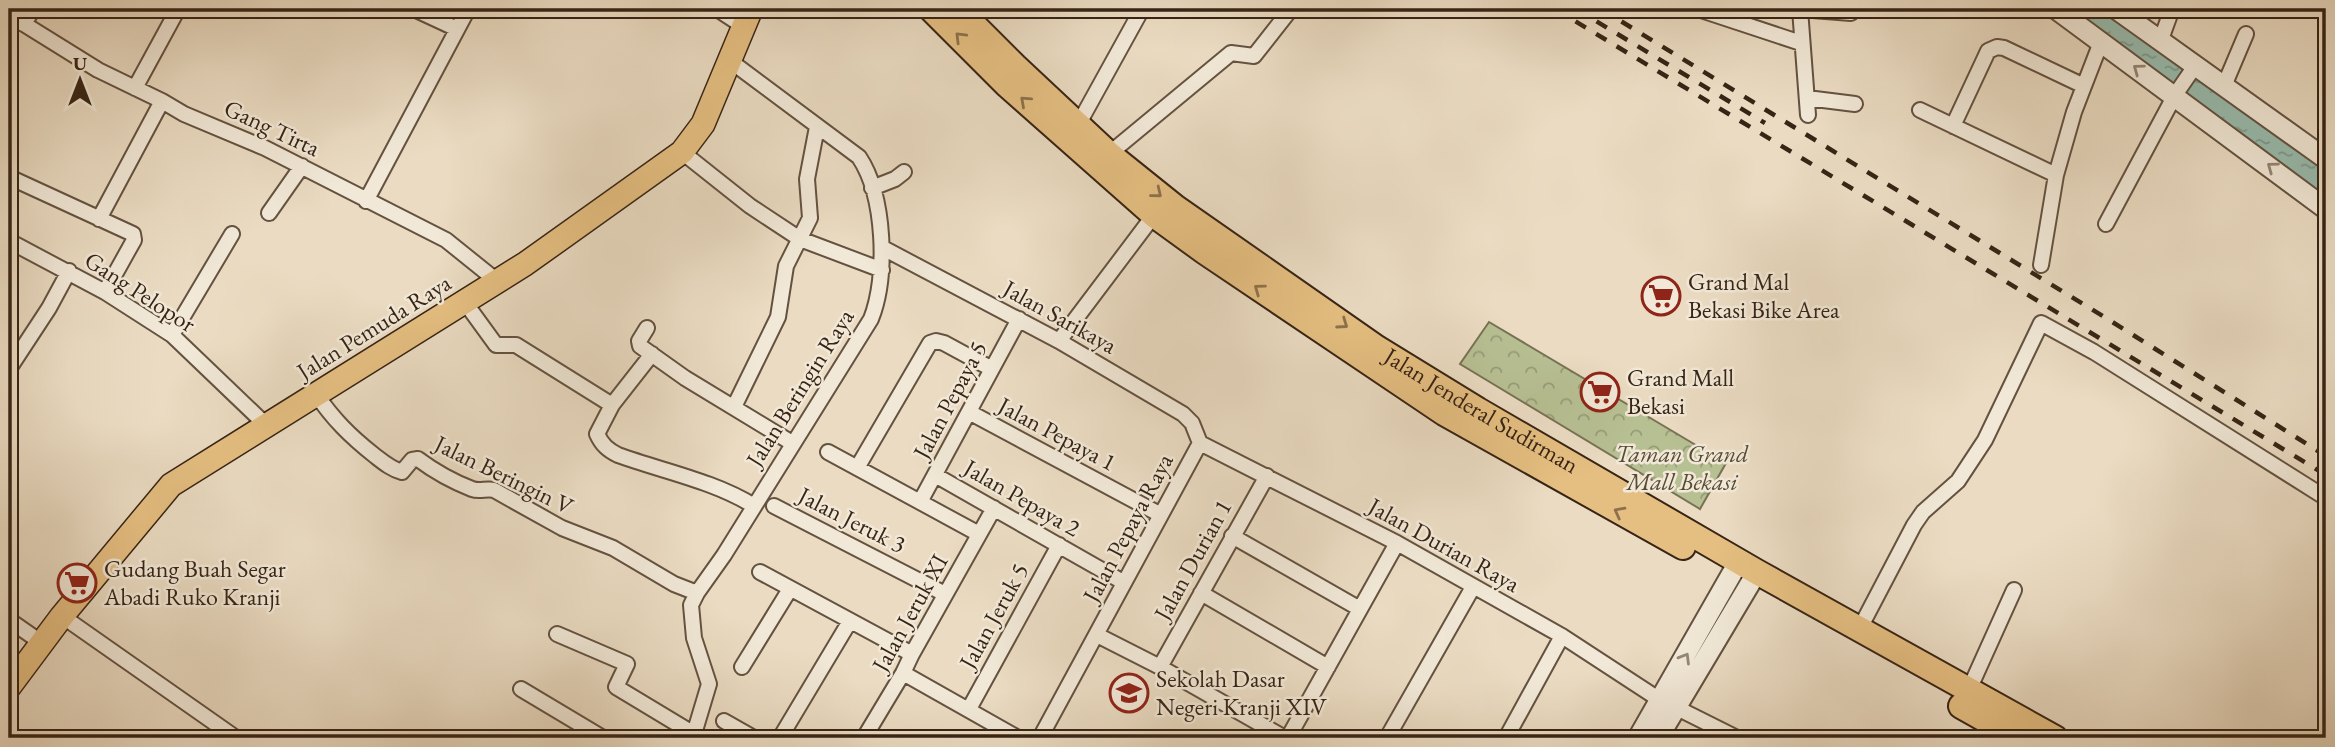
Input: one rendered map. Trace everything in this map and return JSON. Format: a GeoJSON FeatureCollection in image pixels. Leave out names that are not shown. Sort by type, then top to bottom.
{"type":"FeatureCollection","features":[{"type":"Feature","properties":{"kind":"highway","name":"Jalan Jenderal Sudirman"},"geometry":{"type":"LineString","coordinates":[[931,9],[1078,125],[1175,207],[1494,443],[1859,630],[2055,738]]}},
{"type":"Feature","properties":{"kind":"highway","name":"Jalan Jenderal Sudirman"},"geometry":{"type":"LineString","coordinates":[[968,13],[1000,64],[1154,215],[1205,252],[1373,356]]}},
{"type":"Feature","properties":{"kind":"highway","name":"Jalan Jenderal Sudirman"},"geometry":{"type":"LineString","coordinates":[[1744,573],[2018,738]]}},
{"type":"Feature","properties":{"kind":"main road","name":"Jalan Pemuda Raya"},"geometry":{"type":"LineString","coordinates":[[9,687],[62,617],[171,485],[497,281],[682,152],[703,124],[747,17]]}},
{"type":"Feature","properties":{"kind":"street"},"geometry":{"type":"LineString","coordinates":[[24,24],[33,9]]}},
{"type":"Feature","properties":{"kind":"street"},"geometry":{"type":"LineString","coordinates":[[135,88],[178,9]]}},
{"type":"Feature","properties":{"kind":"street"},"geometry":{"type":"LineString","coordinates":[[414,9],[457,29]]}},
{"type":"Feature","properties":{"kind":"street"},"geometry":{"type":"LineString","coordinates":[[366,201],[468,9]]}},
{"type":"Feature","properties":{"kind":"street"},"geometry":{"type":"LineString","coordinates":[[717,9],[747,17]]}},
{"type":"Feature","properties":{"kind":"street"},"geometry":{"type":"LineString","coordinates":[[1078,125],[1142,9]]}},
{"type":"Feature","properties":{"kind":"street"},"geometry":{"type":"LineString","coordinates":[[1110,154],[1231,53],[1254,56],[1291,9]]}},
{"type":"Feature","properties":{"kind":"street"},"geometry":{"type":"LineString","coordinates":[[1698,9],[1801,43]]}},
{"type":"Feature","properties":{"kind":"street"},"geometry":{"type":"LineString","coordinates":[[1808,115],[1800,9],[1851,13]]}},
{"type":"Feature","properties":{"kind":"street"},"geometry":{"type":"LineString","coordinates":[[2056,9],[2177,92],[2326,209]]}},
{"type":"Feature","properties":{"kind":"street"},"geometry":{"type":"LineString","coordinates":[[2116,9],[2193,69],[2224,86],[2326,159]]}},
{"type":"Feature","properties":{"kind":"street"},"geometry":{"type":"LineString","coordinates":[[2160,42],[2172,9]]}},
{"type":"Feature","properties":{"kind":"street","name":"Gang Tirta"},"geometry":{"type":"LineString","coordinates":[[9,19],[24,24],[98,70],[184,114],[302,166],[446,240],[497,281]]}},
{"type":"Feature","properties":{"kind":"street"},"geometry":{"type":"LineString","coordinates":[[2224,86],[2246,34]]}},
{"type":"Feature","properties":{"kind":"street"},"geometry":{"type":"LineString","coordinates":[[2040,265],[2056,175],[2101,42]]}},
{"type":"Feature","properties":{"kind":"street"},"geometry":{"type":"LineString","coordinates":[[1953,127],[1988,51],[1992,49],[2004,48],[2084,86]]}},
{"type":"Feature","properties":{"kind":"street","name":"Jalan Beringin Raya"},"geometry":{"type":"LineString","coordinates":[[692,736],[709,684],[696,646],[691,623],[691,605],[871,319],[885,248],[872,188],[859,157],[729,60]]}},
{"type":"Feature","properties":{"kind":"street"},"geometry":{"type":"LineString","coordinates":[[2106,224],[2177,92],[2193,69]]}},
{"type":"Feature","properties":{"kind":"street"},"geometry":{"type":"LineString","coordinates":[[1807,98],[1855,104]]}},
{"type":"Feature","properties":{"kind":"street"},"geometry":{"type":"LineString","coordinates":[[99,219],[162,101]]}},
{"type":"Feature","properties":{"kind":"street"},"geometry":{"type":"LineString","coordinates":[[1920,110],[2056,175]]}},
{"type":"Feature","properties":{"kind":"street"},"geometry":{"type":"LineString","coordinates":[[734,407],[778,317],[786,265],[810,218],[807,180],[817,127]]}},
{"type":"Feature","properties":{"kind":"street"},"geometry":{"type":"LineString","coordinates":[[682,152],[741,199],[800,239],[882,270]]}},
{"type":"Feature","properties":{"kind":"street"},"geometry":{"type":"LineString","coordinates":[[269,213],[302,166]]}},
{"type":"Feature","properties":{"kind":"street"},"geometry":{"type":"LineString","coordinates":[[872,188],[895,179],[904,172]]}},
{"type":"Feature","properties":{"kind":"street"},"geometry":{"type":"LineString","coordinates":[[9,177],[134,237],[105,292]]}},
{"type":"Feature","properties":{"kind":"street"},"geometry":{"type":"LineString","coordinates":[[1059,341],[1154,215]]}},
{"type":"Feature","properties":{"kind":"street"},"geometry":{"type":"LineString","coordinates":[[172,335],[232,234]]}},
{"type":"Feature","properties":{"kind":"street","name":"Gang Pelopor"},"geometry":{"type":"LineString","coordinates":[[9,241],[69,271],[172,335],[267,425]]}},
{"type":"Feature","properties":{"kind":"street","name":"Jalan Sarikaya"},"geometry":{"type":"LineString","coordinates":[[885,248],[1059,341],[1183,414],[1192,423],[1200,443]]}},
{"type":"Feature","properties":{"kind":"street"},"geometry":{"type":"LineString","coordinates":[[9,369],[49,308],[69,271]]}},
{"type":"Feature","properties":{"kind":"street"},"geometry":{"type":"LineString","coordinates":[[464,301],[496,345],[516,345],[612,405]]}},
{"type":"Feature","properties":{"kind":"street","name":"Jalan Pepaya 5"},"geometry":{"type":"LineString","coordinates":[[920,502],[1019,319]]}},
{"type":"Feature","properties":{"kind":"street"},"geometry":{"type":"LineString","coordinates":[[1859,630],[1914,525],[1923,512],[1958,481],[1985,440],[2041,324],[2094,352],[2221,435],[2326,498]]}},
{"type":"Feature","properties":{"kind":"street"},"geometry":{"type":"LineString","coordinates":[[647,328],[639,341],[640,345],[685,378],[792,443]]}},
{"type":"Feature","properties":{"kind":"street"},"geometry":{"type":"LineString","coordinates":[[857,468],[930,343],[936,341],[992,369]]}},
{"type":"Feature","properties":{"kind":"street"},"geometry":{"type":"LineString","coordinates":[[652,354],[612,405],[597,434],[608,450],[618,455],[697,481],[754,506]]}},
{"type":"Feature","properties":{"kind":"street","name":"Jalan Beringin V"},"geometry":{"type":"LineString","coordinates":[[316,394],[332,419],[350,437],[389,466],[402,472],[412,460],[418,459],[429,468],[474,491],[487,488],[494,490],[562,528],[612,548],[674,584],[697,593]]}},
{"type":"Feature","properties":{"kind":"street","name":"Jalan Pepaya 1"},"geometry":{"type":"LineString","coordinates":[[969,412],[1161,515]]}},
{"type":"Feature","properties":{"kind":"street","name":"Jalan Durian Raya"},"geometry":{"type":"LineString","coordinates":[[1200,443],[1397,543],[1562,636],[1668,703],[1737,738]]}},
{"type":"Feature","properties":{"kind":"street","name":"Jalan Pepaya Raya"},"geometry":{"type":"LineString","coordinates":[[1040,738],[1200,443]]}},
{"type":"Feature","properties":{"kind":"street"},"geometry":{"type":"LineString","coordinates":[[828,452],[979,534]]}},
{"type":"Feature","properties":{"kind":"street","name":"Jalan Pepaya 2"},"geometry":{"type":"LineString","coordinates":[[935,475],[1123,582]]}},
{"type":"Feature","properties":{"kind":"street","name":"Jalan Durian 1"},"geometry":{"type":"LineString","coordinates":[[1160,667],[1267,476]]}},
{"type":"Feature","properties":{"kind":"street","name":"Jalan Jeruk 3"},"geometry":{"type":"LineString","coordinates":[[774,506],[945,594]]}},
{"type":"Feature","properties":{"kind":"street","name":"Jalan Jeruk XI"},"geometry":{"type":"LineString","coordinates":[[871,736],[912,654],[994,508]]}},
{"type":"Feature","properties":{"kind":"street"},"geometry":{"type":"LineString","coordinates":[[1232,537],[1360,609]]}},
{"type":"Feature","properties":{"kind":"street"},"geometry":{"type":"LineString","coordinates":[[1097,635],[1286,738],[1397,543]]}},
{"type":"Feature","properties":{"kind":"street","name":"Jalan Jeruk 5"},"geometry":{"type":"LineString","coordinates":[[969,709],[1059,545]]}},
{"type":"Feature","properties":{"kind":"street"},"geometry":{"type":"LineString","coordinates":[[760,572],[912,654]]}},
{"type":"Feature","properties":{"kind":"street"},"geometry":{"type":"LineString","coordinates":[[1638,738],[1668,703],[1744,573]]}},
{"type":"Feature","properties":{"kind":"street"},"geometry":{"type":"LineString","coordinates":[[1387,738],[1473,587]]}},
{"type":"Feature","properties":{"kind":"street"},"geometry":{"type":"LineString","coordinates":[[742,667],[790,589]]}},
{"type":"Feature","properties":{"kind":"street"},"geometry":{"type":"LineString","coordinates":[[1968,692],[2014,590]]}},
{"type":"Feature","properties":{"kind":"street"},"geometry":{"type":"LineString","coordinates":[[1201,593],[1328,667]]}},
{"type":"Feature","properties":{"kind":"street"},"geometry":{"type":"LineString","coordinates":[[62,617],[236,738]]}},
{"type":"Feature","properties":{"kind":"street"},"geometry":{"type":"LineString","coordinates":[[9,620],[42,643]]}},
{"type":"Feature","properties":{"kind":"street"},"geometry":{"type":"LineString","coordinates":[[780,738],[850,621]]}},
{"type":"Feature","properties":{"kind":"street"},"geometry":{"type":"LineString","coordinates":[[557,634],[627,664],[616,687],[692,736]]}},
{"type":"Feature","properties":{"kind":"street"},"geometry":{"type":"LineString","coordinates":[[1506,738],[1562,636]]}},
{"type":"Feature","properties":{"kind":"street"},"geometry":{"type":"LineString","coordinates":[[903,673],[1018,738]]}},
{"type":"Feature","properties":{"kind":"street"},"geometry":{"type":"LineString","coordinates":[[521,690],[603,738]]}},
{"type":"Feature","properties":{"kind":"street"},"geometry":{"type":"LineString","coordinates":[[1658,738],[1668,703]]}},
{"type":"Feature","properties":{"kind":"street"},"geometry":{"type":"LineString","coordinates":[[724,721],[754,738]]}},
{"type":"Feature","properties":{"kind":"street"},"geometry":{"type":"LineString","coordinates":[[9,735],[14,738]]}},
{"type":"Feature","properties":{"kind":"green space","name":"Taman Grand Mall Bekasi"},"geometry":{"type":"Polygon","coordinates":[[[1489,322],[1726,463],[1700,509],[1460,364],[1489,322]]]}},
{"type":"Feature","properties":{"kind":"water"},"geometry":{"type":"Polygon","coordinates":[[[2056,9],[2116,9],[2326,159],[2326,209],[2056,9]]]}},
{"type":"Feature","properties":{"kind":"railway"},"geometry":{"type":"LineString","coordinates":[[1555,9],[2326,475]]}},
{"type":"Feature","properties":{"kind":"railway"},"geometry":{"type":"LineString","coordinates":[[1576,9],[1765,123]]}},
{"type":"Feature","properties":{"kind":"railway"},"geometry":{"type":"LineString","coordinates":[[1601,9],[2326,456]]}},
{"type":"Feature","properties":{"kind":"place","name":"Grand Mal Bekasi Bike Area"},"geometry":{"type":"Point","coordinates":[1661,296]}},
{"type":"Feature","properties":{"kind":"place","name":"Grand Mall Bekasi"},"geometry":{"type":"Point","coordinates":[1600,392]}},
{"type":"Feature","properties":{"kind":"place","name":"Gudang Buah Segar Abadi Ruko Kranji"},"geometry":{"type":"Point","coordinates":[77,583]}},
{"type":"Feature","properties":{"kind":"place","name":"Sekolah Dasar Negeri Kranji XIV"},"geometry":{"type":"Point","coordinates":[1129,693]}}]}
